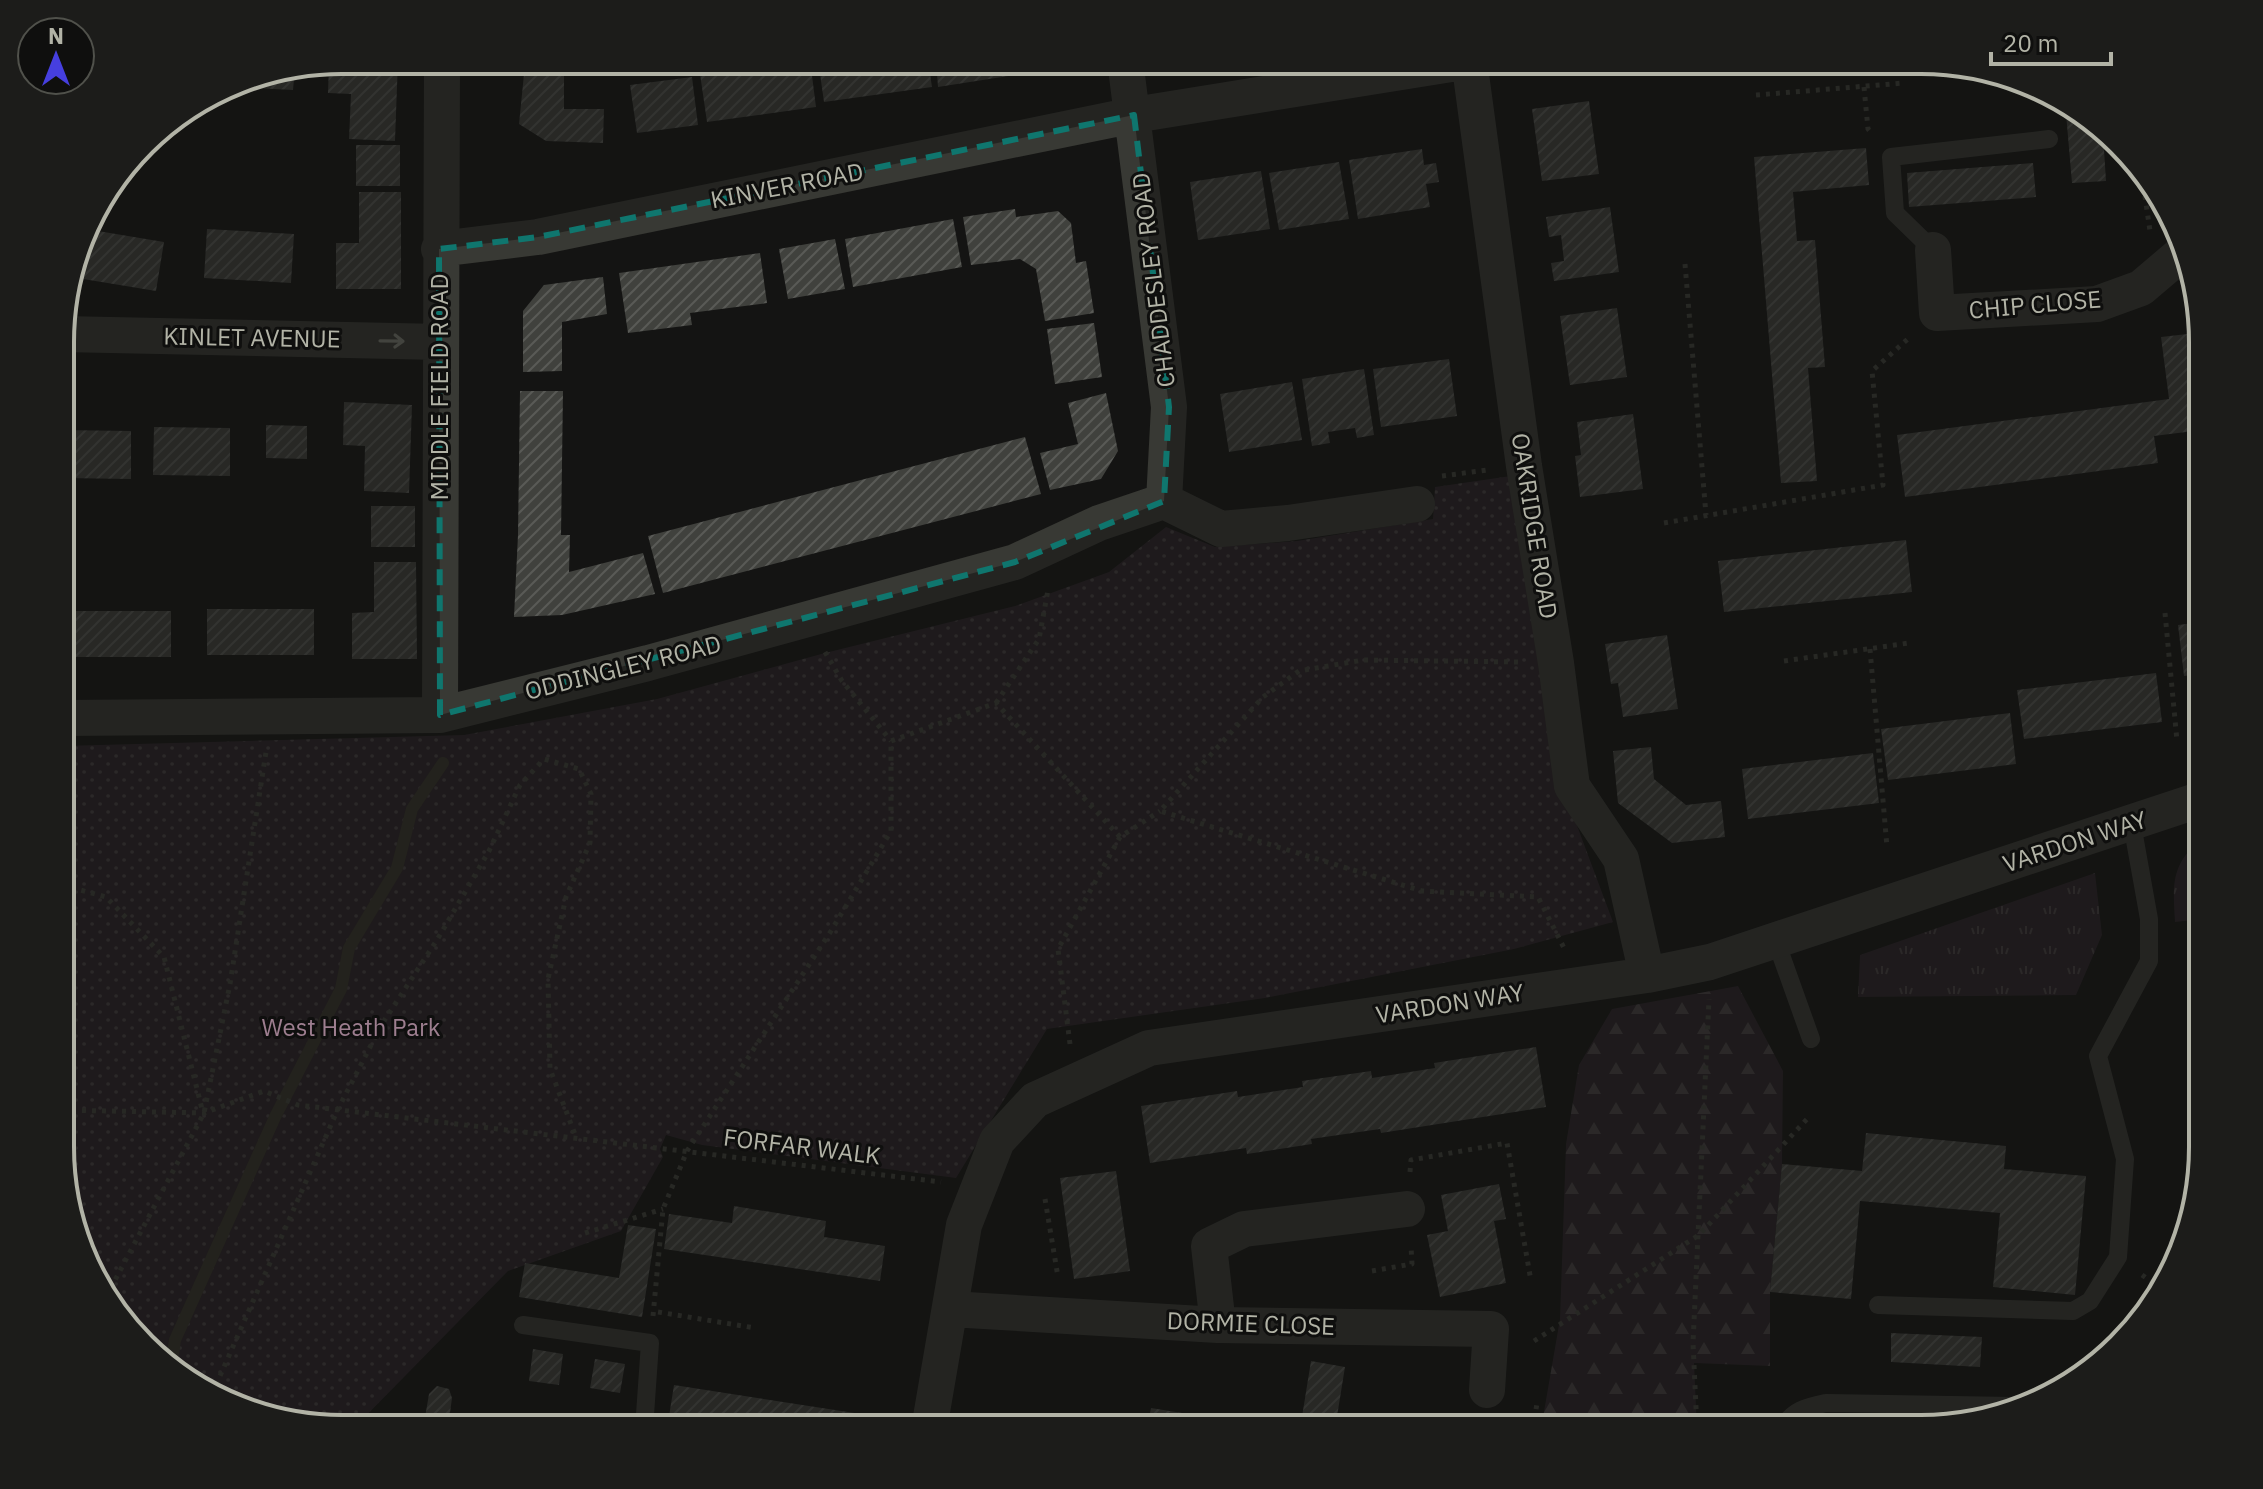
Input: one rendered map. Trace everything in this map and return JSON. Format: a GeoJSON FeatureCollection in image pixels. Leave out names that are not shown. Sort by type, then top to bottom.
{"type":"FeatureCollection","features":[{"type":"Feature","properties":{"kind":"street","name":"MIDDLE FIELD ROAD"},"geometry":{"type":"LineString","coordinates":[[440,715],[442,74]]}},
{"type":"Feature","properties":{"kind":"street","name":"CHADDESLEY ROAD"},"geometry":{"type":"LineString","coordinates":[[1127,74],[1169,407],[1164,501]]}},
{"type":"Feature","properties":{"kind":"street","name":"KINVER ROAD"},"geometry":{"type":"LineString","coordinates":[[439,249],[538,237],[1134,115],[1389,74]]}},
{"type":"Feature","properties":{"kind":"street","name":"OAKRIDGE ROAD"},"geometry":{"type":"LineString","coordinates":[[1472,74],[1524,466],[1556,663],[1572,786],[1621,859],[1647,975]]}},
{"type":"Feature","properties":{"kind":"street","name":"CHIP CLOSE"},"geometry":{"type":"LineString","coordinates":[[1933,250],[1937,313],[2097,304],[2141,288],[2168,264]]}},
{"type":"Feature","properties":{"kind":"street","name":"KINLET AVENUE"},"geometry":{"type":"LineString","coordinates":[[74,334],[441,342]]}},
{"type":"Feature","properties":{"kind":"street"},"geometry":{"type":"LineString","coordinates":[[1164,501],[1221,529],[1288,523],[1417,504]]}},
{"type":"Feature","properties":{"kind":"street","name":"ODDINGLEY ROAD"},"geometry":{"type":"LineString","coordinates":[[74,718],[440,715],[648,663],[1015,562],[1099,523],[1164,501]]}},
{"type":"Feature","properties":{"kind":"street","name":"VARDON WAY"},"geometry":{"type":"LineString","coordinates":[[932,1415],[964,1225],[997,1141],[1035,1100],[1075,1080],[1149,1048],[1583,985],[1710,962],[2188,804]]}},
{"type":"Feature","properties":{"kind":"street"},"geometry":{"type":"LineString","coordinates":[[1218,1325],[1209,1246],[1244,1229],[1407,1209]]}},
{"type":"Feature","properties":{"kind":"street","name":"DORMIE CLOSE"},"geometry":{"type":"LineString","coordinates":[[950,1309],[1218,1325],[1491,1329],[1487,1390]]}},
{"type":"Feature","properties":{"kind":"lane"},"geometry":{"type":"LineString","coordinates":[[1933,250],[1895,213],[1891,157],[2049,139]]}},
{"type":"Feature","properties":{"kind":"lane"},"geometry":{"type":"LineString","coordinates":[[1878,1305],[2073,1311],[2090,1301],[2118,1257],[2125,1159],[2098,1056],[2149,961],[2149,919],[2132,824]]}},
{"type":"Feature","properties":{"kind":"lane"},"geometry":{"type":"LineString","coordinates":[[1776,941],[1811,1039]]}},
{"type":"Feature","properties":{"kind":"lane"},"geometry":{"type":"LineString","coordinates":[[523,1325],[650,1343],[645,1415]]}},
{"type":"Feature","properties":{"kind":"lane"},"geometry":{"type":"LineString","coordinates":[[1794,1414],[1804,1407],[1826,1403],[1991,1406]]}},
{"type":"Feature","properties":{"kind":"path"},"geometry":{"type":"LineString","coordinates":[[1756,95],[1904,83]]}},
{"type":"Feature","properties":{"kind":"path"},"geometry":{"type":"LineString","coordinates":[[1864,86],[1868,129],[1891,157]]}},
{"type":"Feature","properties":{"kind":"path"},"geometry":{"type":"LineString","coordinates":[[2150,204],[2168,264]]}},
{"type":"Feature","properties":{"kind":"path"},"geometry":{"type":"LineString","coordinates":[[1685,264],[1706,515]]}},
{"type":"Feature","properties":{"kind":"path"},"geometry":{"type":"LineString","coordinates":[[1664,523],[1883,485],[1872,371],[1937,313]]}},
{"type":"Feature","properties":{"kind":"path"},"geometry":{"type":"LineString","coordinates":[[1417,504],[1423,478],[1524,466]]}},
{"type":"Feature","properties":{"kind":"path"},"geometry":{"type":"LineString","coordinates":[[891,741],[996,703],[1039,639],[1058,542]]}},
{"type":"Feature","properties":{"kind":"path"},"geometry":{"type":"LineString","coordinates":[[2165,613],[2177,741]]}},
{"type":"Feature","properties":{"kind":"path"},"geometry":{"type":"LineString","coordinates":[[650,1343],[663,1209],[687,1151],[831,931],[891,831],[891,741],[842,681],[825,653],[815,617]]}},
{"type":"Feature","properties":{"kind":"path"},"geometry":{"type":"LineString","coordinates":[[1784,661],[1909,643]]}},
{"type":"Feature","properties":{"kind":"path"},"geometry":{"type":"LineString","coordinates":[[1870,649],[1887,847]]}},
{"type":"Feature","properties":{"kind":"path"},"geometry":{"type":"LineString","coordinates":[[1075,1080],[1058,949],[1120,837],[1160,811],[1263,697],[1299,671],[1363,660],[1556,663]]}},
{"type":"Feature","properties":{"kind":"path"},"geometry":{"type":"LineString","coordinates":[[996,703],[1120,837]]}},
{"type":"Feature","properties":{"kind":"path"},"geometry":{"type":"LineString","coordinates":[[113,1284],[204,1113],[230,984],[273,714]]}},
{"type":"Feature","properties":{"kind":"path"},"geometry":{"type":"LineString","coordinates":[[217,1383],[338,1109],[382,1024],[437,940],[489,851],[520,785],[544,759],[579,769],[591,794],[590,843],[566,897],[548,979],[550,1069],[576,1137]]}},
{"type":"Feature","properties":{"kind":"path"},"geometry":{"type":"LineString","coordinates":[[1160,811],[1422,891],[1538,897],[1583,985]]}},
{"type":"Feature","properties":{"kind":"path"},"geometry":{"type":"LineString","coordinates":[[74,888],[106,897],[164,957],[204,1113]]}},
{"type":"Feature","properties":{"kind":"path"},"geometry":{"type":"LineString","coordinates":[[1696,1414],[1693,1343],[1710,962]]}},
{"type":"Feature","properties":{"kind":"path","name":"FORFAR WALK"},"geometry":{"type":"LineString","coordinates":[[204,1113],[264,1091],[298,1105],[978,1187]]}},
{"type":"Feature","properties":{"kind":"path"},"geometry":{"type":"LineString","coordinates":[[74,1110],[204,1113]]}},
{"type":"Feature","properties":{"kind":"path"},"geometry":{"type":"LineString","coordinates":[[1534,1341],[1699,1235],[1808,1118]]}},
{"type":"Feature","properties":{"kind":"path"},"geometry":{"type":"LineString","coordinates":[[1372,1271],[1412,1264],[1407,1209],[1411,1160],[1507,1143],[1531,1281]]}},
{"type":"Feature","properties":{"kind":"path"},"geometry":{"type":"LineString","coordinates":[[1045,1199],[1060,1291],[1060,1315]]}},
{"type":"Feature","properties":{"kind":"path"},"geometry":{"type":"LineString","coordinates":[[585,1233],[663,1209]]}},
{"type":"Feature","properties":{"kind":"path"},"geometry":{"type":"LineString","coordinates":[[653,1311],[755,1328]]}},
{"type":"Feature","properties":{"kind":"path"},"geometry":{"type":"LineString","coordinates":[[1535,1414],[1537,1403]]}},
{"type":"Feature","properties":{"kind":"highlighted area"},"geometry":{"type":"Polygon","coordinates":[[[1134,115],[1169,407],[1164,501],[1015,562],[440,715],[439,249],[538,237],[1134,115]]]}},
{"type":"Feature","properties":{"kind":"green space","name":"West Heath Park"},"geometry":{"type":"Polygon","coordinates":[[[1511,476],[1560,780],[1613,922],[1514,949],[1265,998],[1047,1029],[956,1178],[702,1145],[666,1135],[660,1149],[663,1157],[621,1231],[508,1271],[367,1415],[307,1413],[256,1401],[224,1387],[193,1370],[165,1348],[119,1296],[88,1233],[76,1182],[74,746],[464,735],[657,699],[1015,606],[1109,572],[1166,527],[1215,547],[1297,541],[1433,519],[1435,487],[1511,476]]]}},
{"type":"Feature","properties":{"kind":"green space"},"geometry":{"type":"Polygon","coordinates":[[[2188,852],[2188,921],[2175,922],[2174,887],[2188,852]]]}},
{"type":"Feature","properties":{"kind":"green space"},"geometry":{"type":"Polygon","coordinates":[[[2095,873],[2102,935],[2076,995],[1858,997],[1860,955],[2095,873]]]}},
{"type":"Feature","properties":{"kind":"green space"},"geometry":{"type":"Polygon","coordinates":[[[1738,986],[1783,1071],[1782,1164],[1770,1292],[1770,1366],[1694,1363],[1696,1414],[1544,1414],[1560,1319],[1566,1144],[1579,1065],[1612,1009],[1738,986]]]}},
{"type":"Feature","properties":{"kind":"building"},"geometry":{"type":"Polygon","coordinates":[[[397,74],[395,141],[349,139],[351,94],[328,93],[329,75],[397,74]]]}},
{"type":"Feature","properties":{"kind":"building"},"geometry":{"type":"Polygon","coordinates":[[[524,74],[564,74],[564,109],[604,109],[603,143],[546,141],[519,124],[524,74]]]}},
{"type":"Feature","properties":{"kind":"building"},"geometry":{"type":"Polygon","coordinates":[[[700,74],[812,74],[816,107],[707,122],[700,74]]]}},
{"type":"Feature","properties":{"kind":"building"},"geometry":{"type":"Polygon","coordinates":[[[820,74],[930,74],[932,87],[824,102],[820,74]]]}},
{"type":"Feature","properties":{"kind":"building"},"geometry":{"type":"Polygon","coordinates":[[[937,74],[1021,74],[938,87],[937,74]]]}},
{"type":"Feature","properties":{"kind":"building"},"geometry":{"type":"Polygon","coordinates":[[[692,77],[698,125],[637,133],[630,85],[692,77]]]}},
{"type":"Feature","properties":{"kind":"building"},"geometry":{"type":"Polygon","coordinates":[[[294,79],[293,90],[256,88],[294,79]]]}},
{"type":"Feature","properties":{"kind":"building"},"geometry":{"type":"Polygon","coordinates":[[[1589,101],[1599,174],[1542,181],[1532,109],[1589,101]]]}},
{"type":"Feature","properties":{"kind":"building"},"geometry":{"type":"Polygon","coordinates":[[[2066,117],[2104,147],[2106,181],[2072,183],[2066,117]]]}},
{"type":"Feature","properties":{"kind":"building"},"geometry":{"type":"Polygon","coordinates":[[[356,145],[400,145],[400,186],[356,186],[356,145]]]}},
{"type":"Feature","properties":{"kind":"building"},"geometry":{"type":"Polygon","coordinates":[[[1866,148],[1869,185],[1793,192],[1797,241],[1815,240],[1825,367],[1808,368],[1817,481],[1781,483],[1754,157],[1866,148]]]}},
{"type":"Feature","properties":{"kind":"building"},"geometry":{"type":"Polygon","coordinates":[[[1422,149],[1424,165],[1436,163],[1439,182],[1426,184],[1430,207],[1358,219],[1349,160],[1422,149]]]}},
{"type":"Feature","properties":{"kind":"building"},"geometry":{"type":"Polygon","coordinates":[[[1339,162],[1349,219],[1279,230],[1269,173],[1339,162]]]}},
{"type":"Feature","properties":{"kind":"building"},"geometry":{"type":"Polygon","coordinates":[[[2033,163],[2036,197],[1909,207],[1907,173],[2033,163]]]}},
{"type":"Feature","properties":{"kind":"building"},"geometry":{"type":"Polygon","coordinates":[[[1261,171],[1270,229],[1198,240],[1190,182],[1261,171]]]}},
{"type":"Feature","properties":{"kind":"building"},"geometry":{"type":"Polygon","coordinates":[[[359,192],[401,192],[401,289],[336,289],[336,243],[359,243],[359,192]]]}},
{"type":"Feature","properties":{"kind":"building"},"geometry":{"type":"Polygon","coordinates":[[[1610,207],[1619,272],[1554,281],[1551,263],[1564,261],[1561,235],[1549,237],[1546,217],[1610,207]]]}},
{"type":"Feature","properties":{"kind":"building"},"geometry":{"type":"Polygon","coordinates":[[[1015,209],[1016,217],[1058,211],[1071,223],[1076,263],[1086,261],[1094,313],[1045,321],[1036,269],[1020,259],[971,265],[963,217],[1015,209]]]}},
{"type":"Feature","properties":{"kind":"building"},"geometry":{"type":"Polygon","coordinates":[[[953,219],[962,267],[853,287],[845,239],[953,219]]]}},
{"type":"Feature","properties":{"kind":"building"},"geometry":{"type":"Polygon","coordinates":[[[207,229],[294,234],[291,283],[204,278],[207,229]]]}},
{"type":"Feature","properties":{"kind":"building"},"geometry":{"type":"Polygon","coordinates":[[[98,231],[164,242],[156,291],[82,279],[98,231]]]}},
{"type":"Feature","properties":{"kind":"building"},"geometry":{"type":"Polygon","coordinates":[[[835,239],[845,289],[788,299],[779,249],[835,239]]]}},
{"type":"Feature","properties":{"kind":"building"},"geometry":{"type":"Polygon","coordinates":[[[760,253],[767,303],[690,313],[692,325],[628,333],[619,273],[760,253]]]}},
{"type":"Feature","properties":{"kind":"building"},"geometry":{"type":"Polygon","coordinates":[[[603,277],[607,314],[562,322],[562,371],[523,372],[523,311],[544,285],[603,277]]]}},
{"type":"Feature","properties":{"kind":"building"},"geometry":{"type":"Polygon","coordinates":[[[1617,308],[1627,377],[1570,385],[1560,316],[1617,308]]]}},
{"type":"Feature","properties":{"kind":"building"},"geometry":{"type":"Polygon","coordinates":[[[1094,323],[1102,377],[1055,384],[1047,329],[1094,323]]]}},
{"type":"Feature","properties":{"kind":"building"},"geometry":{"type":"Polygon","coordinates":[[[2188,334],[2188,432],[2154,436],[2158,463],[1905,497],[1897,435],[2169,399],[2161,337],[2188,334]]]}},
{"type":"Feature","properties":{"kind":"building"},"geometry":{"type":"Polygon","coordinates":[[[1449,359],[1457,416],[1381,427],[1373,369],[1449,359]]]}},
{"type":"Feature","properties":{"kind":"building"},"geometry":{"type":"Polygon","coordinates":[[[1364,369],[1374,435],[1357,438],[1355,428],[1328,432],[1330,443],[1312,446],[1302,379],[1364,369]]]}},
{"type":"Feature","properties":{"kind":"building"},"geometry":{"type":"Polygon","coordinates":[[[1292,382],[1302,440],[1229,452],[1220,394],[1292,382]]]}},
{"type":"Feature","properties":{"kind":"building"},"geometry":{"type":"Polygon","coordinates":[[[520,391],[563,391],[561,535],[570,535],[569,572],[643,553],[655,594],[562,615],[514,617],[520,391]]]}},
{"type":"Feature","properties":{"kind":"building"},"geometry":{"type":"Polygon","coordinates":[[[1106,393],[1118,451],[1101,479],[1050,490],[1040,453],[1078,444],[1068,403],[1106,393]]]}},
{"type":"Feature","properties":{"kind":"building"},"geometry":{"type":"Polygon","coordinates":[[[344,402],[412,405],[409,493],[364,491],[365,446],[343,445],[344,402]]]}},
{"type":"Feature","properties":{"kind":"building"},"geometry":{"type":"Polygon","coordinates":[[[1633,414],[1643,489],[1580,497],[1575,456],[1581,455],[1577,422],[1633,414]]]}},
{"type":"Feature","properties":{"kind":"building"},"geometry":{"type":"Polygon","coordinates":[[[266,425],[307,426],[307,459],[266,458],[266,425]]]}},
{"type":"Feature","properties":{"kind":"building"},"geometry":{"type":"Polygon","coordinates":[[[154,427],[230,428],[230,476],[153,475],[154,427]]]}},
{"type":"Feature","properties":{"kind":"building"},"geometry":{"type":"Polygon","coordinates":[[[74,430],[131,431],[131,479],[74,478],[74,430]]]}},
{"type":"Feature","properties":{"kind":"building"},"geometry":{"type":"Polygon","coordinates":[[[1025,437],[1041,494],[663,593],[648,536],[1025,437]]]}},
{"type":"Feature","properties":{"kind":"building"},"geometry":{"type":"Polygon","coordinates":[[[371,506],[415,506],[415,547],[371,547],[371,506]]]}},
{"type":"Feature","properties":{"kind":"building"},"geometry":{"type":"Polygon","coordinates":[[[1906,540],[1912,592],[1724,612],[1718,561],[1906,540]]]}},
{"type":"Feature","properties":{"kind":"building"},"geometry":{"type":"Polygon","coordinates":[[[374,562],[416,562],[417,659],[352,659],[352,613],[374,612],[374,562]]]}},
{"type":"Feature","properties":{"kind":"building"},"geometry":{"type":"Polygon","coordinates":[[[207,609],[314,609],[314,655],[207,655],[207,609]]]}},
{"type":"Feature","properties":{"kind":"building"},"geometry":{"type":"Polygon","coordinates":[[[74,611],[171,611],[171,657],[74,657],[74,611]]]}},
{"type":"Feature","properties":{"kind":"building"},"geometry":{"type":"Polygon","coordinates":[[[2188,624],[2188,676],[2184,676],[2178,625],[2188,624]]]}},
{"type":"Feature","properties":{"kind":"building"},"geometry":{"type":"Polygon","coordinates":[[[1667,635],[1678,709],[1623,717],[1618,683],[1611,684],[1605,644],[1667,635]]]}},
{"type":"Feature","properties":{"kind":"building"},"geometry":{"type":"Polygon","coordinates":[[[2156,673],[2162,722],[2024,739],[2017,690],[2156,673]]]}},
{"type":"Feature","properties":{"kind":"building"},"geometry":{"type":"Polygon","coordinates":[[[2010,713],[2016,764],[1888,780],[1881,729],[2010,713]]]}},
{"type":"Feature","properties":{"kind":"building"},"geometry":{"type":"Polygon","coordinates":[[[1651,747],[1654,779],[1686,805],[1721,801],[1725,837],[1672,843],[1618,803],[1613,751],[1651,747]]]}},
{"type":"Feature","properties":{"kind":"building"},"geometry":{"type":"Polygon","coordinates":[[[1873,753],[1879,803],[1748,819],[1742,769],[1873,753]]]}},
{"type":"Feature","properties":{"kind":"building"},"geometry":{"type":"Polygon","coordinates":[[[1536,1047],[1546,1107],[1381,1133],[1380,1129],[1311,1139],[1312,1144],[1247,1154],[1246,1148],[1150,1163],[1141,1106],[1237,1091],[1238,1097],[1303,1087],[1302,1081],[1371,1071],[1372,1078],[1435,1068],[1434,1063],[1536,1047]]]}},
{"type":"Feature","properties":{"kind":"building"},"geometry":{"type":"Polygon","coordinates":[[[1866,1133],[2006,1146],[2004,1169],[2086,1176],[2075,1295],[1993,1287],[2000,1213],[1860,1201],[1851,1299],[1770,1292],[1782,1164],[1862,1171],[1866,1133]]]}},
{"type":"Feature","properties":{"kind":"building"},"geometry":{"type":"Polygon","coordinates":[[[1116,1171],[1130,1271],[1074,1279],[1060,1178],[1116,1171]]]}},
{"type":"Feature","properties":{"kind":"building"},"geometry":{"type":"Polygon","coordinates":[[[1499,1184],[1506,1219],[1494,1221],[1506,1283],[1440,1297],[1427,1235],[1448,1231],[1441,1195],[1499,1184]]]}},
{"type":"Feature","properties":{"kind":"building"},"geometry":{"type":"Polygon","coordinates":[[[734,1206],[826,1221],[824,1237],[885,1246],[880,1281],[664,1249],[669,1214],[732,1223],[734,1206]]]}},
{"type":"Feature","properties":{"kind":"building"},"geometry":{"type":"Polygon","coordinates":[[[628,1225],[656,1229],[642,1317],[519,1297],[525,1263],[619,1278],[628,1225]]]}},
{"type":"Feature","properties":{"kind":"building"},"geometry":{"type":"Polygon","coordinates":[[[1891,1333],[1982,1337],[1980,1367],[1891,1362],[1891,1333]]]}},
{"type":"Feature","properties":{"kind":"building"},"geometry":{"type":"Polygon","coordinates":[[[533,1349],[563,1354],[559,1385],[529,1381],[533,1349]]]}},
{"type":"Feature","properties":{"kind":"building"},"geometry":{"type":"Polygon","coordinates":[[[595,1359],[625,1364],[620,1393],[590,1388],[595,1359]]]}},
{"type":"Feature","properties":{"kind":"building"},"geometry":{"type":"Polygon","coordinates":[[[1311,1361],[1345,1367],[1337,1414],[1302,1414],[1311,1361]]]}},
{"type":"Feature","properties":{"kind":"building"},"geometry":{"type":"Polygon","coordinates":[[[674,1385],[861,1414],[861,1415],[669,1415],[674,1385]]]}},
{"type":"Feature","properties":{"kind":"building"},"geometry":{"type":"Polygon","coordinates":[[[437,1386],[449,1389],[452,1398],[450,1413],[461,1415],[425,1415],[429,1394],[437,1386]]]}},
{"type":"Feature","properties":{"kind":"building"},"geometry":{"type":"Polygon","coordinates":[[[1151,1408],[1192,1414],[1150,1414],[1151,1408]]]}},
{"type":"Feature","properties":{"kind":"waterway"},"geometry":{"type":"LineString","coordinates":[[173,1354],[175,1340],[275,1117],[341,989],[349,948],[397,868],[412,809],[443,763]]}}]}
